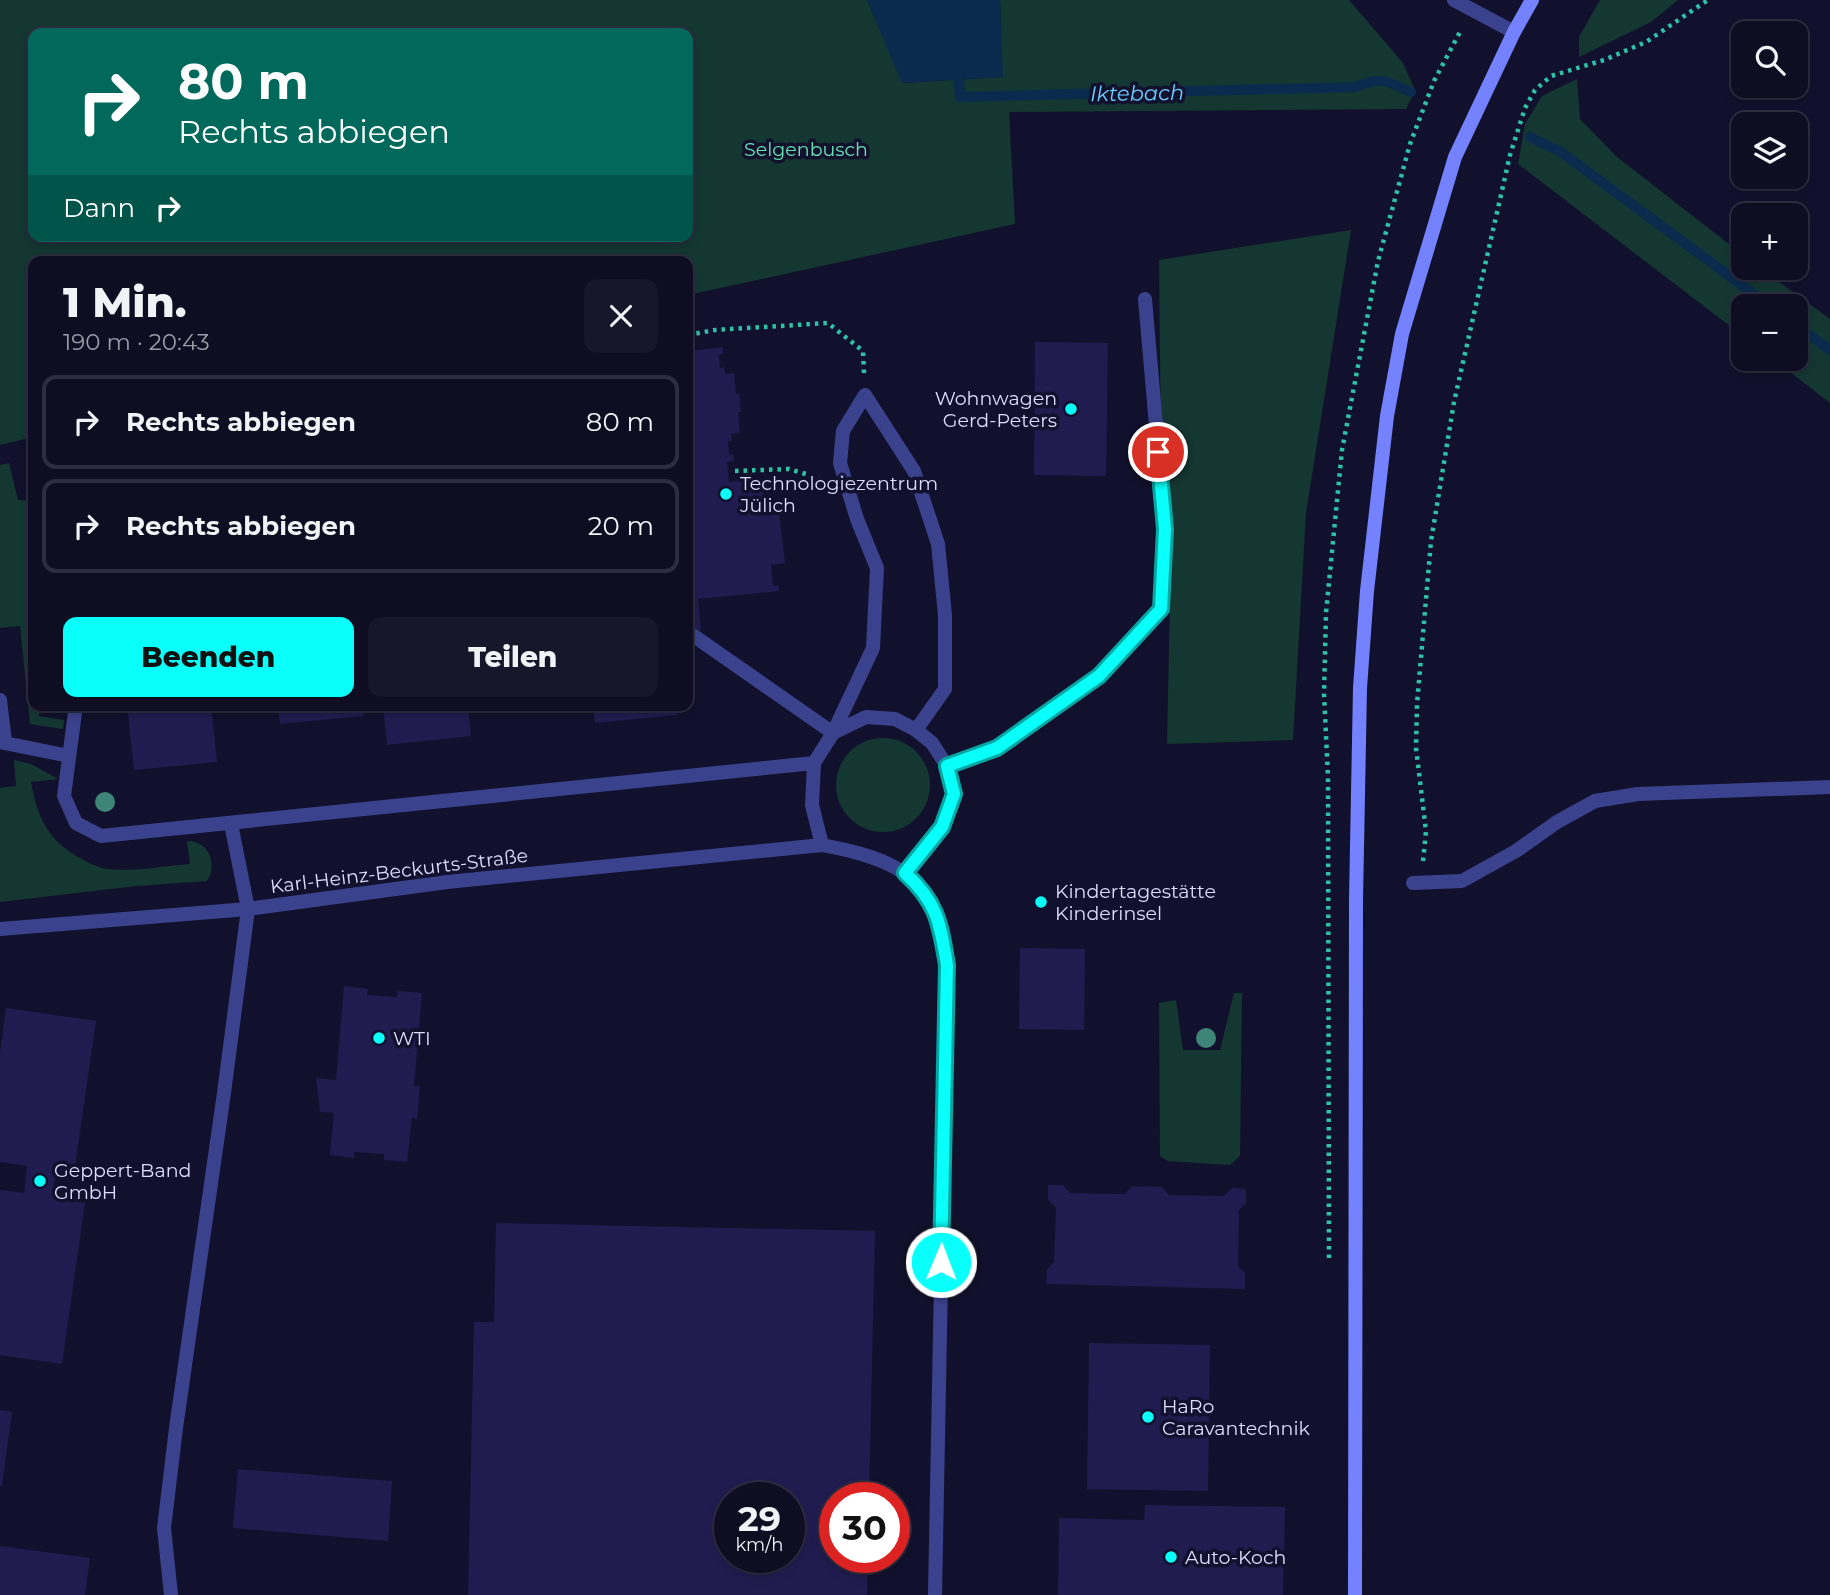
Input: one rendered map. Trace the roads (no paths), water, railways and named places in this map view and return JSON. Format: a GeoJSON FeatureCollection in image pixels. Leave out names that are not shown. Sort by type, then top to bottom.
{"type":"FeatureCollection","features":[{"type":"Feature","properties":{"kind":"main road"},"geometry":{"type":"LineString","coordinates":[[1355,1595],[1356,900],[1360,688],[1367,591],[1388,415],[1402,334],[1455,157],[1532,0]]}},
{"type":"Feature","properties":{"kind":"street"},"geometry":{"type":"LineString","coordinates":[[1454,0],[1514,32]]}},
{"type":"Feature","properties":{"kind":"street"},"geometry":{"type":"LineString","coordinates":[[947,766],[997,748],[1099,676],[1161,609],[1165,529],[1145,299]]}},
{"type":"Feature","properties":{"kind":"street"},"geometry":{"type":"LineString","coordinates":[[822,845],[812,805],[814,762],[833,733],[873,648],[877,568],[857,519],[840,463],[843,431],[865,395],[914,471],[938,544],[945,615],[945,689],[916,730]]}},
{"type":"Feature","properties":{"kind":"street"},"geometry":{"type":"LineString","coordinates":[[694,636],[833,733]]}},
{"type":"Feature","properties":{"kind":"street"},"geometry":{"type":"LineString","coordinates":[[0,700],[2,742],[69,756]]}},
{"type":"Feature","properties":{"kind":"street"},"geometry":{"type":"LineString","coordinates":[[75,711],[64,796],[76,823],[101,836],[814,762]]}},
{"type":"Feature","properties":{"kind":"street"},"geometry":{"type":"LineString","coordinates":[[833,733],[866,718],[895,719],[916,730],[932,743],[947,766],[954,794],[942,827],[905,873],[923,890],[940,925],[947,965],[935,1595]]}},
{"type":"Feature","properties":{"kind":"street"},"geometry":{"type":"LineString","coordinates":[[1413,883],[1462,881],[1516,851],[1557,822],[1595,801],[1638,794],[1830,787]]}},
{"type":"Feature","properties":{"kind":"street"},"geometry":{"type":"LineString","coordinates":[[0,929],[248,909],[231,824]]}},
{"type":"Feature","properties":{"kind":"street","name":"Karl-Heinz-Beckurts-Straße"},"geometry":{"type":"LineString","coordinates":[[171,1595],[164,1528],[248,909],[447,882],[822,845],[866,854],[905,873]]}},
{"type":"Feature","properties":{"kind":"water"},"geometry":{"type":"Polygon","coordinates":[[[867,0],[1000,0],[1003,77],[902,83],[867,0]]]}},
{"type":"Feature","properties":{"kind":"waterway","name":"Iktebach"},"geometry":{"type":"LineString","coordinates":[[958,68],[960,97],[1356,87],[1378,81],[1411,92]]}},
{"type":"Feature","properties":{"kind":"waterway","name":"Iktebach"},"geometry":{"type":"LineString","coordinates":[[1530,137],[1561,152],[1754,294]]}},
{"type":"Feature","properties":{"kind":"waterway","name":"Iktebach"},"geometry":{"type":"LineString","coordinates":[[1808,334],[1830,350]]}},
{"type":"Feature","properties":{"kind":"place","name":"Wohnwagen Gerd-Peters"},"geometry":{"type":"Point","coordinates":[1071,409]}},
{"type":"Feature","properties":{"kind":"place","name":"Technologiezentrum Jülich"},"geometry":{"type":"Point","coordinates":[726,494]}},
{"type":"Feature","properties":{"kind":"place","name":"Kindertagestätte Kinderinsel"},"geometry":{"type":"Point","coordinates":[1041,902]}},
{"type":"Feature","properties":{"kind":"place","name":"WTI"},"geometry":{"type":"Point","coordinates":[379,1038]}},
{"type":"Feature","properties":{"kind":"place","name":"Geppert-Band GmbH"},"geometry":{"type":"Point","coordinates":[40,1181]}},
{"type":"Feature","properties":{"kind":"place","name":"HaRo Caravantechnik"},"geometry":{"type":"Point","coordinates":[1148,1417]}},
{"type":"Feature","properties":{"kind":"place","name":"Auto-Koch"},"geometry":{"type":"Point","coordinates":[1171,1557]}},
{"type":"Feature","properties":{"kind":"park label","name":"Selgenbusch"},"geometry":{"type":"Point","coordinates":[806,149]}}]}
